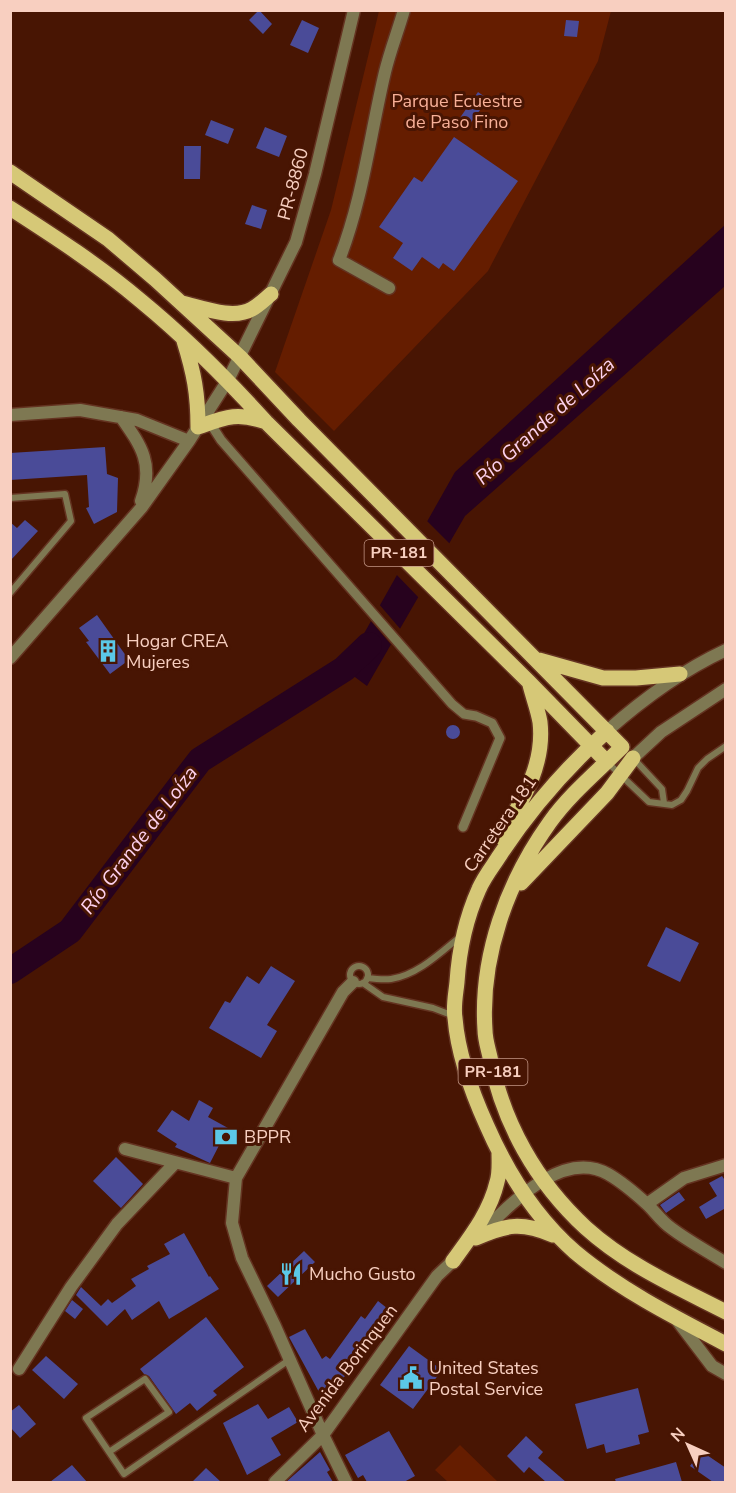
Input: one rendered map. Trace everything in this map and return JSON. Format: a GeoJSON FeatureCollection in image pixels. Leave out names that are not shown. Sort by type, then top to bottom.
{"type":"FeatureCollection","features":[{"type":"Feature","properties":{"kind":"main road","name":"PR-181"},"geometry":{"type":"LineString","coordinates":[[10,172],[108,239],[240,357],[299,420],[533,655],[627,753],[607,762],[550,821],[523,866],[508,897],[490,957],[485,991],[485,1033],[495,1085],[501,1103],[527,1155],[543,1180],[566,1208],[586,1228],[622,1256],[726,1312]]}},
{"type":"Feature","properties":{"kind":"main road","name":"PR-181"},"geometry":{"type":"LineString","coordinates":[[10,208],[92,262],[141,301],[228,380],[266,422],[607,762]]}},
{"type":"Feature","properties":{"kind":"main road"},"geometry":{"type":"LineString","coordinates":[[181,303],[231,314],[242,313],[252,309],[272,294]]}},
{"type":"Feature","properties":{"kind":"main road"},"geometry":{"type":"LineString","coordinates":[[184,340],[195,374],[204,425],[227,417],[248,416],[266,422]]}},
{"type":"Feature","properties":{"kind":"main road"},"geometry":{"type":"LineString","coordinates":[[533,655],[603,678],[620,679],[680,674]]}},
{"type":"Feature","properties":{"kind":"main road"},"geometry":{"type":"LineString","coordinates":[[479,889],[492,852],[523,801],[536,767],[540,743],[540,721],[529,682]]}},
{"type":"Feature","properties":{"kind":"main road","name":"Carretera 181"},"geometry":{"type":"LineString","coordinates":[[607,731],[534,806],[479,889],[464,934],[454,1017],[462,1057],[475,1101],[499,1153],[522,1194],[545,1223],[600,1271],[726,1344]]}},
{"type":"Feature","properties":{"kind":"main road"},"geometry":{"type":"LineString","coordinates":[[508,897],[544,856],[607,793],[620,774],[627,753]]}},
{"type":"Feature","properties":{"kind":"main road"},"geometry":{"type":"LineString","coordinates":[[453,1261],[476,1229],[490,1203],[498,1180],[499,1153]]}},
{"type":"Feature","properties":{"kind":"main road"},"geometry":{"type":"LineString","coordinates":[[477,1238],[500,1227],[523,1226],[539,1229],[561,1239]]}},
{"type":"Feature","properties":{"kind":"street","name":"PR-8860"},"geometry":{"type":"LineString","coordinates":[[10,658],[136,513],[189,441],[204,425],[228,380],[296,243],[354,10]]}},
{"type":"Feature","properties":{"kind":"street"},"geometry":{"type":"LineString","coordinates":[[389,288],[339,260],[348,239],[385,72],[404,10]]}},
{"type":"Feature","properties":{"kind":"street"},"geometry":{"type":"LineString","coordinates":[[10,415],[80,410],[137,420],[189,441]]}},
{"type":"Feature","properties":{"kind":"street"},"geometry":{"type":"LineString","coordinates":[[121,417],[141,446],[147,466],[146,486],[136,513]]}},
{"type":"Feature","properties":{"kind":"street"},"geometry":{"type":"LineString","coordinates":[[204,425],[220,440],[432,678],[452,704],[464,714],[492,723],[500,738],[463,827]]}},
{"type":"Feature","properties":{"kind":"street"},"geometry":{"type":"LineString","coordinates":[[607,731],[640,702],[680,674],[726,650]]}},
{"type":"Feature","properties":{"kind":"street"},"geometry":{"type":"LineString","coordinates":[[627,753],[726,689]]}},
{"type":"Feature","properties":{"kind":"street"},"geometry":{"type":"LineString","coordinates":[[346,1482],[242,1258],[232,1223],[236,1178],[343,992],[361,981]]}},
{"type":"Feature","properties":{"kind":"street"},"geometry":{"type":"LineString","coordinates":[[124,1149],[236,1178]]}},
{"type":"Feature","properties":{"kind":"street"},"geometry":{"type":"LineString","coordinates":[[19,1368],[71,1287],[117,1224],[175,1162]]}},
{"type":"Feature","properties":{"kind":"street"},"geometry":{"type":"LineString","coordinates":[[647,1204],[684,1178],[726,1165]]}},
{"type":"Feature","properties":{"kind":"street","name":"Avenida Borinquen"},"geometry":{"type":"LineString","coordinates":[[275,1482],[323,1435],[437,1276],[522,1194],[543,1180],[581,1168],[598,1169],[647,1204],[669,1227],[726,1263]]}},
{"type":"Feature","properties":{"kind":"street"},"geometry":{"type":"LineString","coordinates":[[675,1316],[712,1365],[726,1374]]}},
{"type":"Feature","properties":{"kind":"lane"},"geometry":{"type":"LineString","coordinates":[[10,498],[64,494],[71,521],[10,594]]}},
{"type":"Feature","properties":{"kind":"lane"},"geometry":{"type":"LineString","coordinates":[[607,762],[649,802],[672,805],[681,800],[698,768],[726,746]]}},
{"type":"Feature","properties":{"kind":"lane"},"geometry":{"type":"LineString","coordinates":[[627,753],[662,789],[664,803]]}},
{"type":"Feature","properties":{"kind":"lane"},"geometry":{"type":"LineString","coordinates":[[361,981],[391,979],[420,967],[464,934]]}},
{"type":"Feature","properties":{"kind":"lane"},"geometry":{"type":"LineString","coordinates":[[361,981],[383,997],[433,1008],[454,1017]]}},
{"type":"Feature","properties":{"kind":"lane"},"geometry":{"type":"LineString","coordinates":[[109,1452],[169,1412],[145,1379],[86,1418],[109,1452],[124,1474],[290,1360]]}},
{"type":"Feature","properties":{"kind":"green space","name":"Parque Ecuestre de Paso Fino"},"geometry":{"type":"Polygon","coordinates":[[[379,11],[611,11],[598,61],[488,271],[334,431],[275,372],[331,210],[379,11]]]}},
{"type":"Feature","properties":{"kind":"green space"},"geometry":{"type":"Polygon","coordinates":[[[460,1445],[498,1482],[448,1482],[435,1470],[460,1445]]]}},
{"type":"Feature","properties":{"kind":"water"},"geometry":{"type":"Polygon","coordinates":[[[725,225],[725,286],[465,516],[367,686],[344,669],[455,472],[725,225]]]}},
{"type":"Feature","properties":{"kind":"pier"},"geometry":{"type":"Polygon","coordinates":[[[425,519],[451,545],[420,599],[395,573],[425,519]]]}},
{"type":"Feature","properties":{"kind":"pier"},"geometry":{"type":"Polygon","coordinates":[[[378,603],[402,631],[393,647],[369,619],[378,603]]]}},
{"type":"Feature","properties":{"kind":"building"},"geometry":{"type":"Polygon","coordinates":[[[259,10],[272,24],[263,34],[249,20],[259,10]]]}},
{"type":"Feature","properties":{"kind":"building"},"geometry":{"type":"Polygon","coordinates":[[[302,20],[319,28],[308,53],[290,45],[302,20]]]}},
{"type":"Feature","properties":{"kind":"building"},"geometry":{"type":"Polygon","coordinates":[[[566,20],[579,21],[577,37],[564,36],[566,20]]]}},
{"type":"Feature","properties":{"kind":"building"},"geometry":{"type":"Polygon","coordinates":[[[478,92],[488,99],[467,128],[457,122],[478,92]]]}},
{"type":"Feature","properties":{"kind":"building"},"geometry":{"type":"Polygon","coordinates":[[[211,120],[234,129],[228,144],[205,135],[211,120]]]}},
{"type":"Feature","properties":{"kind":"building"},"geometry":{"type":"Polygon","coordinates":[[[265,127],[287,136],[279,157],[256,148],[265,127]]]}},
{"type":"Feature","properties":{"kind":"building"},"geometry":{"type":"Polygon","coordinates":[[[454,137],[518,181],[454,271],[443,263],[439,269],[422,257],[412,271],[393,258],[403,243],[379,227],[414,177],[422,182],[454,137]]]}},
{"type":"Feature","properties":{"kind":"building"},"geometry":{"type":"Polygon","coordinates":[[[184,146],[201,146],[200,179],[184,179],[184,146]]]}},
{"type":"Feature","properties":{"kind":"building"},"geometry":{"type":"Polygon","coordinates":[[[252,205],[267,210],[261,229],[245,224],[252,205]]]}},
{"type":"Feature","properties":{"kind":"building"},"geometry":{"type":"Polygon","coordinates":[[[105,447],[107,474],[118,478],[117,512],[94,524],[86,508],[89,507],[87,475],[10,480],[10,453],[105,447]]]}},
{"type":"Feature","properties":{"kind":"building"},"geometry":{"type":"Polygon","coordinates":[[[25,520],[38,531],[10,561],[10,522],[17,528],[25,520]]]}},
{"type":"Feature","properties":{"kind":"building","name":"Hogar CREA Mujeres"},"geometry":{"type":"Polygon","coordinates":[[[97,615],[129,660],[110,674],[86,642],[89,641],[79,628],[97,615]]]}},
{"type":"Feature","properties":{"kind":"building"},"geometry":{"type":"Polygon","coordinates":[[[450,725],[456,725],[460,732],[456,739],[450,739],[446,735],[446,729],[450,725]]]}},
{"type":"Feature","properties":{"kind":"building"},"geometry":{"type":"Polygon","coordinates":[[[666,927],[699,943],[680,982],[647,966],[666,927]]]}},
{"type":"Feature","properties":{"kind":"building"},"geometry":{"type":"Polygon","coordinates":[[[271,966],[295,981],[267,1025],[277,1031],[261,1058],[209,1028],[225,1001],[230,1003],[247,976],[259,984],[271,966]]]}},
{"type":"Feature","properties":{"kind":"building"},"geometry":{"type":"Polygon","coordinates":[[[199,1100],[213,1108],[208,1117],[228,1128],[210,1163],[175,1147],[177,1144],[157,1131],[172,1110],[189,1121],[199,1100]]]}},
{"type":"Feature","properties":{"kind":"building"},"geometry":{"type":"Polygon","coordinates":[[[116,1157],[143,1184],[121,1208],[93,1181],[116,1157]]]}},
{"type":"Feature","properties":{"kind":"building"},"geometry":{"type":"Polygon","coordinates":[[[722,1176],[726,1182],[726,1211],[724,1209],[706,1219],[699,1207],[717,1196],[709,1183],[722,1176]]]}},
{"type":"Feature","properties":{"kind":"building"},"geometry":{"type":"Polygon","coordinates":[[[679,1192],[685,1200],[666,1213],[660,1205],[679,1192]]]}},
{"type":"Feature","properties":{"kind":"building"},"geometry":{"type":"Polygon","coordinates":[[[184,1233],[209,1277],[219,1289],[169,1319],[159,1301],[132,1320],[125,1309],[107,1326],[76,1295],[81,1287],[101,1306],[108,1299],[112,1303],[136,1286],[131,1279],[149,1269],[147,1266],[170,1254],[164,1244],[184,1233]]]}},
{"type":"Feature","properties":{"kind":"building","name":"Mucho Gusto"},"geometry":{"type":"Polygon","coordinates":[[[304,1251],[315,1262],[278,1297],[267,1286],[304,1251]]]}},
{"type":"Feature","properties":{"kind":"building"},"geometry":{"type":"Polygon","coordinates":[[[72,1300],[83,1309],[75,1319],[65,1311],[72,1300]]]}},
{"type":"Feature","properties":{"kind":"building"},"geometry":{"type":"Polygon","coordinates":[[[378,1301],[392,1312],[325,1403],[289,1337],[305,1329],[322,1359],[326,1356],[330,1359],[361,1316],[365,1319],[378,1301]]]}},
{"type":"Feature","properties":{"kind":"building"},"geometry":{"type":"Polygon","coordinates":[[[206,1317],[244,1367],[213,1391],[217,1395],[197,1411],[190,1403],[176,1414],[149,1376],[140,1369],[206,1317]]]}},
{"type":"Feature","properties":{"kind":"building","name":"United States Postal Service"},"geometry":{"type":"Polygon","coordinates":[[[409,1346],[442,1370],[413,1409],[380,1385],[409,1346]]]}},
{"type":"Feature","properties":{"kind":"building"},"geometry":{"type":"Polygon","coordinates":[[[46,1356],[78,1384],[64,1399],[32,1370],[46,1356]]]}},
{"type":"Feature","properties":{"kind":"building"},"geometry":{"type":"Polygon","coordinates":[[[638,1388],[649,1432],[638,1435],[640,1444],[606,1453],[604,1444],[587,1449],[575,1404],[638,1388]]]}},
{"type":"Feature","properties":{"kind":"building"},"geometry":{"type":"Polygon","coordinates":[[[258,1404],[268,1419],[289,1407],[298,1422],[271,1438],[281,1455],[247,1475],[223,1423],[258,1404]]]}},
{"type":"Feature","properties":{"kind":"building"},"geometry":{"type":"Polygon","coordinates":[[[19,1405],[36,1424],[20,1438],[10,1427],[10,1412],[19,1405]]]}},
{"type":"Feature","properties":{"kind":"building"},"geometry":{"type":"Polygon","coordinates":[[[389,1431],[415,1476],[404,1482],[367,1482],[363,1475],[358,1478],[345,1455],[389,1431]]]}},
{"type":"Feature","properties":{"kind":"building"},"geometry":{"type":"Polygon","coordinates":[[[526,1436],[543,1452],[538,1458],[566,1482],[546,1482],[529,1467],[524,1473],[507,1456],[526,1436]]]}},
{"type":"Feature","properties":{"kind":"building"},"geometry":{"type":"Polygon","coordinates":[[[701,1451],[726,1468],[726,1482],[713,1482],[690,1466],[701,1451]]]}},
{"type":"Feature","properties":{"kind":"building"},"geometry":{"type":"Polygon","coordinates":[[[320,1452],[330,1470],[327,1472],[333,1482],[286,1482],[320,1452]]]}},
{"type":"Feature","properties":{"kind":"building"},"geometry":{"type":"Polygon","coordinates":[[[676,1462],[682,1482],[616,1482],[615,1479],[676,1462]]]}},
{"type":"Feature","properties":{"kind":"building"},"geometry":{"type":"Polygon","coordinates":[[[72,1465],[87,1482],[50,1482],[72,1465]]]}},
{"type":"Feature","properties":{"kind":"building"},"geometry":{"type":"Polygon","coordinates":[[[206,1468],[221,1482],[192,1482],[206,1468]]]}},
{"type":"Feature","properties":{"kind":"waterway","name":"Río Grande de Loíza"},"geometry":{"type":"LineString","coordinates":[[10,971],[70,931],[200,760],[344,669],[369,645]]}},
{"type":"Feature","properties":{"kind":"place","name":"Hogar CREA Mujeres"},"geometry":{"type":"Point","coordinates":[108,651]}},
{"type":"Feature","properties":{"kind":"place","name":"BPPR"},"geometry":{"type":"Point","coordinates":[226,1137]}},
{"type":"Feature","properties":{"kind":"place","name":"Mucho Gusto"},"geometry":{"type":"Point","coordinates":[291,1274]}},
{"type":"Feature","properties":{"kind":"place","name":"United States Postal Service"},"geometry":{"type":"Point","coordinates":[411,1378]}}]}
